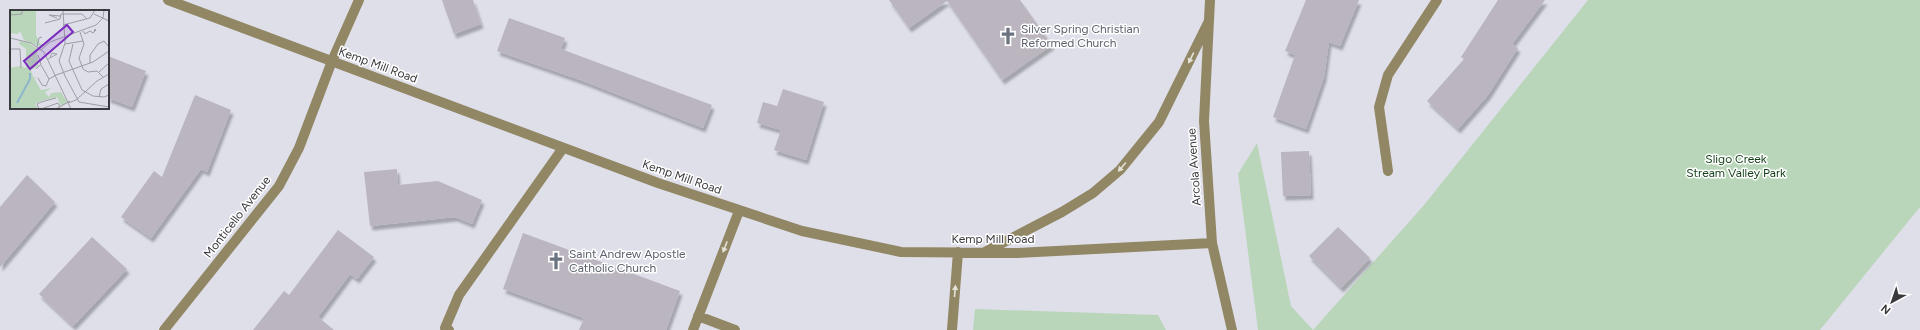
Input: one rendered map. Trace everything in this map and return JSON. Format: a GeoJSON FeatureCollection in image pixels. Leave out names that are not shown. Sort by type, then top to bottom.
{"type":"FeatureCollection","features":[{"type":"Feature","properties":{"kind":"street","name":"Kemp Mill Road"},"geometry":{"type":"LineString","coordinates":[[168,0],[658,183],[802,231],[901,252],[1017,253],[1212,243]]}},
{"type":"Feature","properties":{"kind":"street","name":"Monticello Avenue"},"geometry":{"type":"LineString","coordinates":[[164,330],[279,186],[299,148],[332,61],[359,0]]}},
{"type":"Feature","properties":{"kind":"street","name":"Arcola Avenue"},"geometry":{"type":"LineString","coordinates":[[1210,0],[1204,121],[1212,243],[1232,330]]}},
{"type":"Feature","properties":{"kind":"street"},"geometry":{"type":"LineString","coordinates":[[1388,171],[1379,107],[1388,75],[1437,0]]}},
{"type":"Feature","properties":{"kind":"street"},"geometry":{"type":"LineString","coordinates":[[984,253],[1062,212],[1093,193],[1120,170],[1159,122],[1208,23]]}},
{"type":"Feature","properties":{"kind":"street"},"geometry":{"type":"LineString","coordinates":[[449,330],[445,328],[459,295],[563,148]]}},
{"type":"Feature","properties":{"kind":"street"},"geometry":{"type":"LineString","coordinates":[[693,330],[739,211]]}},
{"type":"Feature","properties":{"kind":"street"},"geometry":{"type":"LineString","coordinates":[[952,330],[958,252]]}},
{"type":"Feature","properties":{"kind":"street"},"geometry":{"type":"LineString","coordinates":[[698,316],[735,330]]}},
{"type":"Feature","properties":{"kind":"green space","name":"Sligo Creek Stream Valley Park"},"geometry":{"type":"Polygon","coordinates":[[[1588,0],[1920,0],[1920,207],[1820,330],[1313,330],[1424,205],[1588,0]]]}},
{"type":"Feature","properties":{"kind":"green space"},"geometry":{"type":"Polygon","coordinates":[[[1257,143],[1291,306],[1313,330],[1258,330],[1238,174],[1257,143]]]}},
{"type":"Feature","properties":{"kind":"green space"},"geometry":{"type":"Polygon","coordinates":[[[975,309],[1158,315],[1166,330],[973,330],[975,309]]]}},
{"type":"Feature","properties":{"kind":"building"},"geometry":{"type":"Polygon","coordinates":[[[442,0],[473,0],[481,24],[454,34],[442,0]]]}},
{"type":"Feature","properties":{"kind":"building","name":"Silver Spring Christian Reformed Church"},"geometry":{"type":"Polygon","coordinates":[[[889,0],[1020,0],[1052,45],[1002,80],[947,1],[909,28],[889,0]]]}},
{"type":"Feature","properties":{"kind":"building"},"geometry":{"type":"Polygon","coordinates":[[[1306,0],[1359,0],[1340,46],[1329,42],[1324,77],[1306,129],[1273,117],[1295,55],[1285,51],[1306,0]]]}},
{"type":"Feature","properties":{"kind":"building"},"geometry":{"type":"Polygon","coordinates":[[[1498,0],[1545,0],[1512,44],[1518,48],[1488,95],[1458,129],[1427,101],[1464,59],[1461,57],[1498,0]]]}},
{"type":"Feature","properties":{"kind":"building"},"geometry":{"type":"Polygon","coordinates":[[[509,18],[565,38],[561,49],[712,105],[703,128],[583,81],[497,51],[509,18]]]}},
{"type":"Feature","properties":{"kind":"building"},"geometry":{"type":"Polygon","coordinates":[[[109,56],[146,71],[132,107],[109,98],[109,56]]]}},
{"type":"Feature","properties":{"kind":"building"},"geometry":{"type":"Polygon","coordinates":[[[783,89],[824,102],[806,160],[774,150],[781,130],[757,123],[763,102],[777,106],[783,89]]]}},
{"type":"Feature","properties":{"kind":"building"},"geometry":{"type":"Polygon","coordinates":[[[195,95],[231,110],[207,172],[201,169],[151,238],[121,217],[154,171],[162,177],[195,95]]]}},
{"type":"Feature","properties":{"kind":"building"},"geometry":{"type":"Polygon","coordinates":[[[1309,151],[1311,195],[1283,196],[1281,152],[1309,151]]]}},
{"type":"Feature","properties":{"kind":"building"},"geometry":{"type":"Polygon","coordinates":[[[397,169],[398,185],[438,181],[482,200],[472,224],[455,217],[370,226],[364,172],[397,169]]]}},
{"type":"Feature","properties":{"kind":"building"},"geometry":{"type":"Polygon","coordinates":[[[27,175],[55,202],[0,267],[0,207],[27,175]]]}},
{"type":"Feature","properties":{"kind":"building"},"geometry":{"type":"Polygon","coordinates":[[[1338,227],[1370,258],[1341,288],[1309,256],[1338,227]]]}},
{"type":"Feature","properties":{"kind":"building"},"geometry":{"type":"Polygon","coordinates":[[[338,230],[374,257],[357,279],[350,274],[318,317],[334,330],[253,330],[284,291],[289,295],[338,230]]]}},
{"type":"Feature","properties":{"kind":"building","name":"Saint Andrew Apostle Catholic Church"},"geometry":{"type":"Polygon","coordinates":[[[523,233],[680,291],[666,330],[579,330],[584,318],[503,289],[523,233]]]}},
{"type":"Feature","properties":{"kind":"building"},"geometry":{"type":"Polygon","coordinates":[[[92,237],[127,269],[73,326],[39,294],[92,237]]]}},
{"type":"Feature","properties":{"kind":"place","name":"Silver Spring Christian Reformed Church"},"geometry":{"type":"Point","coordinates":[1008,36]}},
{"type":"Feature","properties":{"kind":"place","name":"Saint Andrew Apostle Catholic Church"},"geometry":{"type":"Point","coordinates":[556,261]}}]}
